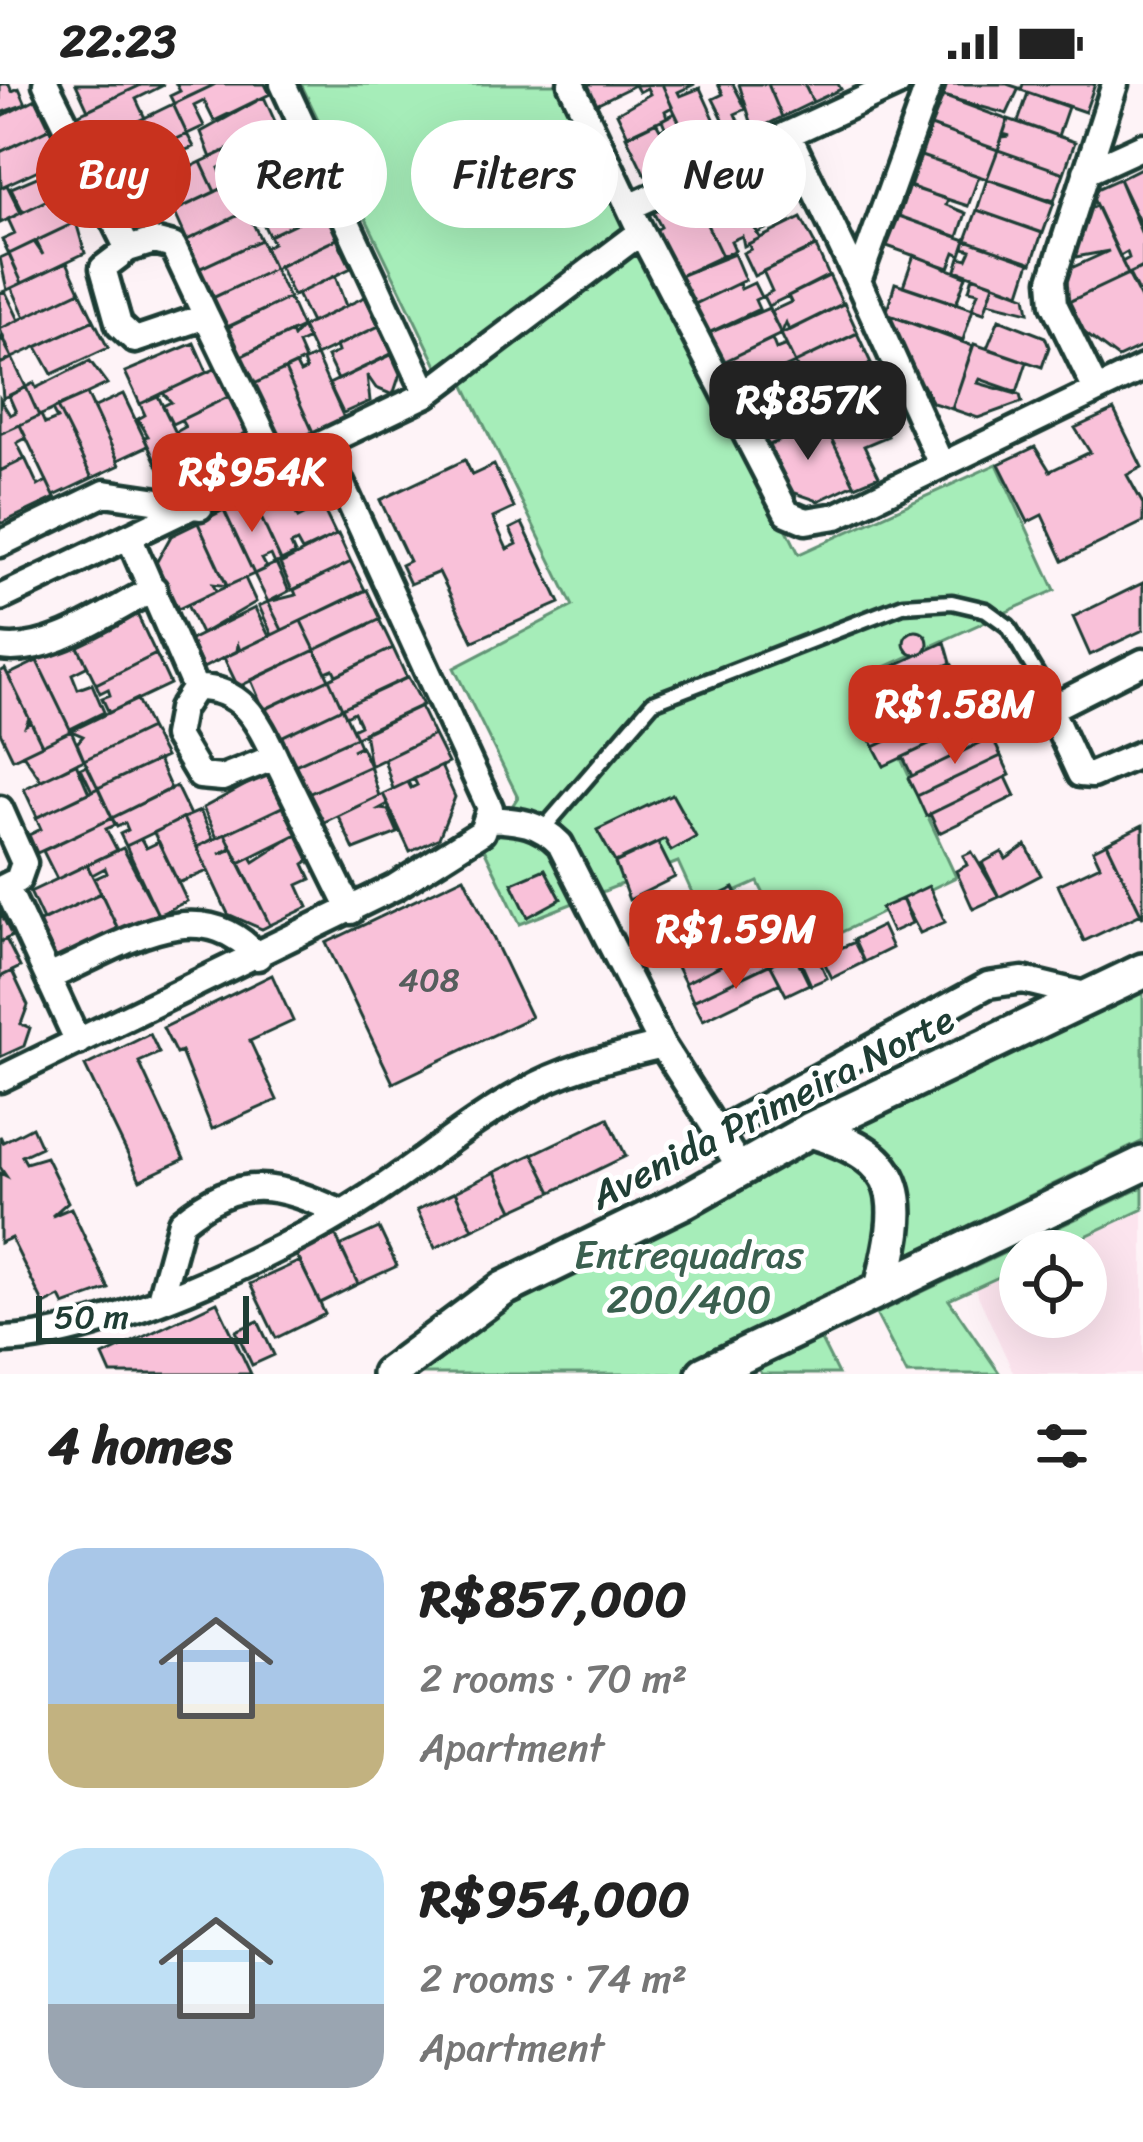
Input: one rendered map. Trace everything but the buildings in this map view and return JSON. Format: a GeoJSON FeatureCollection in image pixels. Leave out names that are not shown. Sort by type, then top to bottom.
{"type":"FeatureCollection","features":[{"type":"Feature","properties":{"kind":"main road","name":"Avenida Primeira Norte"},"geometry":{"type":"LineString","coordinates":[[389,1374],[503,1289],[810,1130],[1143,970]]}},
{"type":"Feature","properties":{"kind":"main road"},"geometry":{"type":"LineString","coordinates":[[810,1130],[851,1145],[884,1171],[900,1218],[882,1288]]}},
{"type":"Feature","properties":{"kind":"main road"},"geometry":{"type":"LineString","coordinates":[[704,1374],[1143,1164]]}},
{"type":"Feature","properties":{"kind":"street"},"geometry":{"type":"LineString","coordinates":[[46,84],[128,249]]}},
{"type":"Feature","properties":{"kind":"street"},"geometry":{"type":"LineString","coordinates":[[283,84],[427,394]]}},
{"type":"Feature","properties":{"kind":"street"},"geometry":{"type":"LineString","coordinates":[[571,84],[641,232],[787,513],[806,521],[838,516],[1143,368]]}},
{"type":"Feature","properties":{"kind":"street"},"geometry":{"type":"LineString","coordinates":[[806,126],[898,84]]}},
{"type":"Feature","properties":{"kind":"street"},"geometry":{"type":"LineString","coordinates":[[858,280],[929,84]]}},
{"type":"Feature","properties":{"kind":"street"},"geometry":{"type":"LineString","coordinates":[[1096,390],[1051,292],[1115,84]]}},
{"type":"Feature","properties":{"kind":"street"},"geometry":{"type":"LineString","coordinates":[[1086,172],[1143,146]]}},
{"type":"Feature","properties":{"kind":"street"},"geometry":{"type":"LineString","coordinates":[[806,172],[940,464]]}},
{"type":"Feature","properties":{"kind":"street"},"geometry":{"type":"LineString","coordinates":[[630,207],[642,201]]}},
{"type":"Feature","properties":{"kind":"street"},"geometry":{"type":"LineString","coordinates":[[4,587],[201,507],[427,394],[641,232]]}},
{"type":"Feature","properties":{"kind":"street"},"geometry":{"type":"LineString","coordinates":[[206,316],[146,340],[128,335],[118,326],[102,279],[110,259],[154,241],[173,246],[279,467]]}},
{"type":"Feature","properties":{"kind":"street"},"geometry":{"type":"LineString","coordinates":[[0,1079],[351,911],[437,864],[482,832],[489,819],[490,808],[324,446]]}},
{"type":"Feature","properties":{"kind":"street"},"geometry":{"type":"LineString","coordinates":[[0,544],[105,493],[201,507]]}},
{"type":"Feature","properties":{"kind":"street"},"geometry":{"type":"LineString","coordinates":[[130,539],[195,688]]}},
{"type":"Feature","properties":{"kind":"street"},"geometry":{"type":"LineString","coordinates":[[0,647],[16,650],[46,642],[154,589]]}},
{"type":"Feature","properties":{"kind":"street"},"geometry":{"type":"LineString","coordinates":[[1143,662],[1054,703],[1050,712],[1079,774],[1092,775],[1143,753]]}},
{"type":"Feature","properties":{"kind":"street"},"geometry":{"type":"LineString","coordinates":[[195,688],[229,691],[256,718],[351,911]]}},
{"type":"Feature","properties":{"kind":"street"},"geometry":{"type":"LineString","coordinates":[[195,688],[181,709],[176,736],[200,776],[222,778],[275,757]]}},
{"type":"Feature","properties":{"kind":"street"},"geometry":{"type":"LineString","coordinates":[[0,809],[24,863],[21,875],[3,888],[51,976],[77,1042]]}},
{"type":"Feature","properties":{"kind":"street"},"geometry":{"type":"LineString","coordinates":[[489,819],[544,828],[560,844],[662,1045],[741,1169]]}},
{"type":"Feature","properties":{"kind":"street"},"geometry":{"type":"LineString","coordinates":[[51,976],[181,922],[212,922],[240,935],[259,956]]}},
{"type":"Feature","properties":{"kind":"street"},"geometry":{"type":"LineString","coordinates":[[719,1131],[988,985],[1023,980],[1089,996]]}},
{"type":"Feature","properties":{"kind":"street"},"geometry":{"type":"LineString","coordinates":[[0,1340],[80,1331],[160,1299],[342,1213],[523,1092],[580,1066],[662,1045]]}},
{"type":"Feature","properties":{"kind":"street"},"geometry":{"type":"LineString","coordinates":[[160,1299],[181,1222],[231,1192],[286,1188],[342,1213]]}},
{"type":"Feature","properties":{"kind":"lane"},"geometry":{"type":"LineString","coordinates":[[544,828],[653,702],[903,605],[952,602],[986,610],[1008,626],[1054,703]]}},
{"type":"Feature","properties":{"kind":"shaded area"},"geometry":{"type":"Polygon","coordinates":[[[1143,1209],[1143,1374],[1014,1374],[975,1289],[999,1277],[999,1338],[1107,1338],[1107,1230],[1098,1230],[1143,1209]]]}},
{"type":"Feature","properties":{"kind":"green space"},"geometry":{"type":"Polygon","coordinates":[[[301,84],[566,84],[584,120],[411,120],[411,228],[618,228],[618,190],[636,227],[439,370],[370,228],[387,228],[387,120],[318,120],[301,84]]]}},
{"type":"Feature","properties":{"kind":"green space"},"geometry":{"type":"Polygon","coordinates":[[[643,242],[799,554],[997,464],[1055,590],[863,677],[956,877],[794,955],[758,882],[699,908],[678,862],[520,924],[484,849],[518,797],[454,668],[573,606],[460,376],[643,242]]]}},
{"type":"Feature","properties":{"kind":"green space","name":"Entrequadras 200/400"},"geometry":{"type":"Polygon","coordinates":[[[1143,962],[1143,1141],[682,1374],[380,1374],[1143,962]]]}},
{"type":"Feature","properties":{"kind":"green space"},"geometry":{"type":"Polygon","coordinates":[[[1143,1187],[1143,1209],[1098,1230],[1053,1230],[1143,1187]]]}},
{"type":"Feature","properties":{"kind":"green space"},"geometry":{"type":"Polygon","coordinates":[[[999,1255],[999,1277],[949,1300],[1000,1374],[907,1374],[876,1314],[999,1255]]]}},
{"type":"Feature","properties":{"kind":"green space"},"geometry":{"type":"Polygon","coordinates":[[[820,1338],[838,1374],[761,1374],[758,1368],[820,1338]]]}}]}
